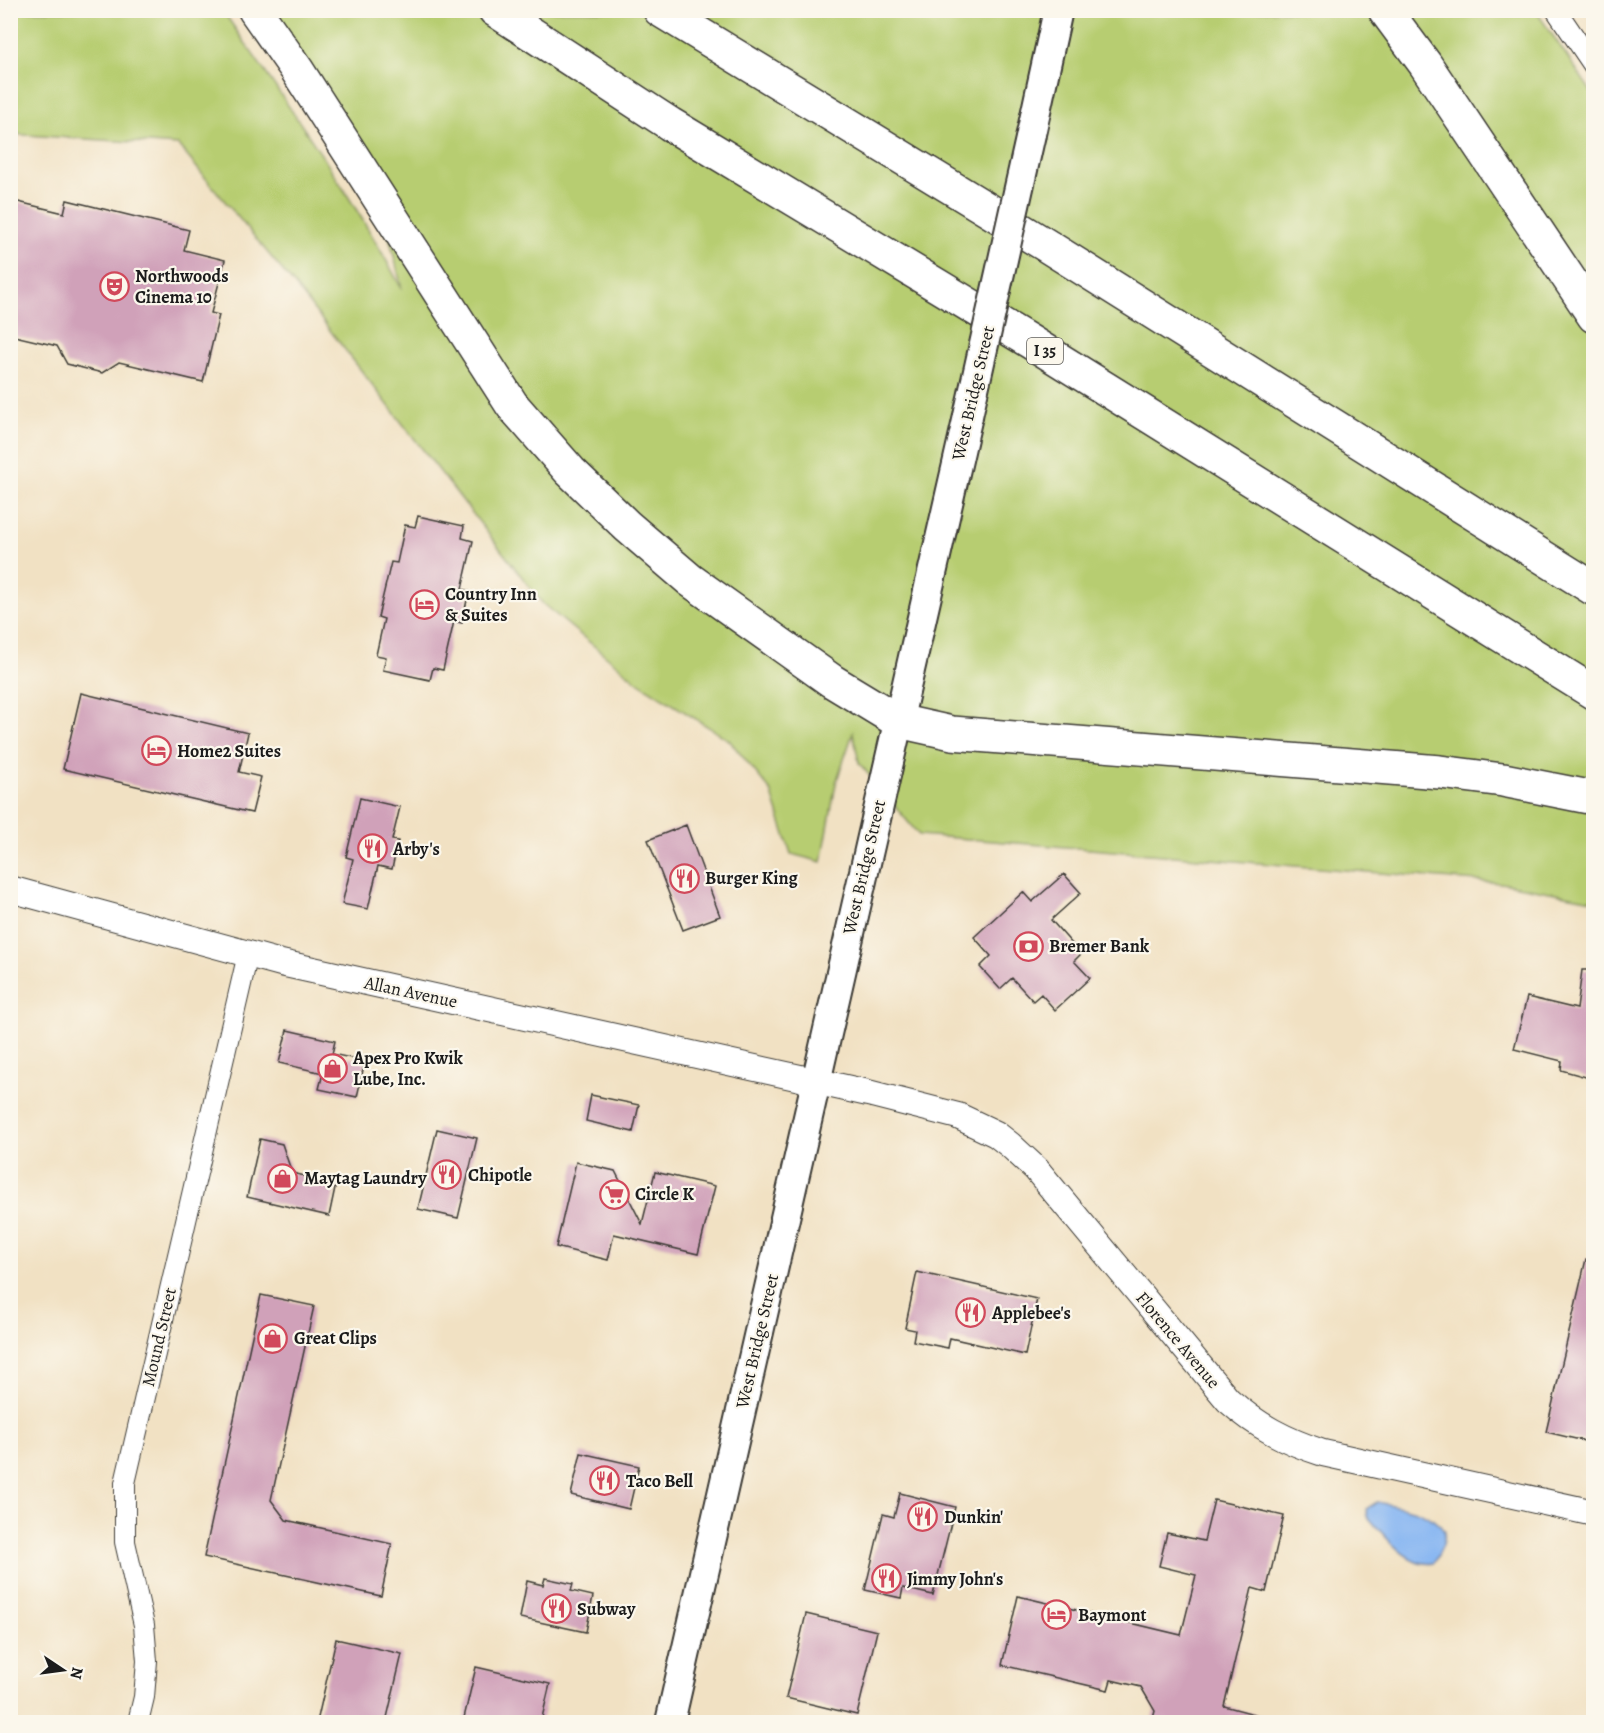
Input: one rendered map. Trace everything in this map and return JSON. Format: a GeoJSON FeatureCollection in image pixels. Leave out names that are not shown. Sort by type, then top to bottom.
{"type":"FeatureCollection","features":[{"type":"Feature","properties":{"kind":"highway"},"geometry":{"type":"LineString","coordinates":[[255,10],[303,79],[512,405],[570,471],[627,526],[690,580],[832,681],[898,721],[952,733],[1440,772],[1503,780],[1593,798]]}},
{"type":"Feature","properties":{"kind":"highway","name":"I 35"},"geometry":{"type":"LineString","coordinates":[[495,10],[670,124],[1029,341],[1593,693]]}},
{"type":"Feature","properties":{"kind":"highway"},"geometry":{"type":"LineString","coordinates":[[660,10],[1044,244],[1593,589]]}},
{"type":"Feature","properties":{"kind":"highway"},"geometry":{"type":"LineString","coordinates":[[1384,10],[1425,64],[1593,316]]}},
{"type":"Feature","properties":{"kind":"main road","name":"West Bridge Street"},"geometry":{"type":"LineString","coordinates":[[670,1722],[1059,10]]}},
{"type":"Feature","properties":{"kind":"street"},"geometry":{"type":"LineString","coordinates":[[1556,10],[1593,66]]}},
{"type":"Feature","properties":{"kind":"street","name":"Allan Avenue"},"geometry":{"type":"LineString","coordinates":[[10,889],[248,954],[815,1081]]}},
{"type":"Feature","properties":{"kind":"street","name":"Mound Street"},"geometry":{"type":"LineString","coordinates":[[138,1722],[144,1697],[147,1661],[144,1625],[125,1542],[125,1483],[248,954]]}},
{"type":"Feature","properties":{"kind":"street","name":"Florence Avenue"},"geometry":{"type":"LineString","coordinates":[[815,1081],[939,1110],[996,1134],[1036,1169],[1228,1400],[1281,1439],[1323,1453],[1593,1513]]}},
{"type":"Feature","properties":{"kind":"green space"},"geometry":{"type":"Polygon","coordinates":[[[10,11],[223,11],[339,182],[402,289],[381,203],[255,11],[1536,11],[1593,94],[1593,900],[1501,883],[919,835],[859,763],[853,733],[836,783],[822,862],[791,854],[771,791],[729,740],[639,683],[543,604],[297,288],[178,145],[11,134],[10,11]]]}},
{"type":"Feature","properties":{"kind":"water"},"geometry":{"type":"Polygon","coordinates":[[[1377,1502],[1415,1511],[1439,1524],[1445,1532],[1443,1545],[1434,1563],[1424,1563],[1405,1555],[1389,1540],[1367,1516],[1366,1509],[1377,1502]]]}},
{"type":"Feature","properties":{"kind":"building","name":"Northwoods Cinema 10"},"geometry":{"type":"Polygon","coordinates":[[[10,200],[64,213],[67,200],[189,230],[184,250],[225,260],[211,313],[219,315],[203,382],[119,362],[102,373],[67,364],[57,346],[10,335],[10,200]]]}},
{"type":"Feature","properties":{"kind":"building","name":"Country Inn & Suites"},"geometry":{"type":"Polygon","coordinates":[[[418,516],[464,526],[462,538],[473,541],[462,589],[469,591],[462,623],[454,621],[443,670],[433,668],[430,680],[383,670],[386,657],[376,655],[384,619],[378,617],[391,562],[397,563],[405,525],[415,527],[418,516]]]}},
{"type":"Feature","properties":{"kind":"building","name":"Home2 Suites"},"geometry":{"type":"Polygon","coordinates":[[[81,693],[248,733],[239,772],[261,777],[252,813],[63,769],[81,693]]]}},
{"type":"Feature","properties":{"kind":"building","name":"Arby's"},"geometry":{"type":"Polygon","coordinates":[[[360,798],[400,807],[392,840],[398,841],[392,869],[378,866],[368,909],[342,904],[353,859],[346,857],[360,798]]]}},
{"type":"Feature","properties":{"kind":"building","name":"Burger King"},"geometry":{"type":"Polygon","coordinates":[[[686,825],[720,916],[683,930],[648,840],[686,825]]]}},
{"type":"Feature","properties":{"kind":"building","name":"Bremer Bank"},"geometry":{"type":"Polygon","coordinates":[[[1064,874],[1081,893],[1051,920],[1081,954],[1074,961],[1090,978],[1055,1010],[1041,994],[1033,1001],[1012,978],[1000,989],[980,967],[991,956],[974,937],[1023,892],[1032,902],[1064,874]]]}},
{"type":"Feature","properties":{"kind":"building"},"geometry":{"type":"Polygon","coordinates":[[[1582,970],[1593,970],[1593,1079],[1561,1070],[1562,1061],[1514,1049],[1527,997],[1577,1009],[1582,970]]]}},
{"type":"Feature","properties":{"kind":"building","name":"Apex Pro Kwik Lube, Inc."},"geometry":{"type":"Polygon","coordinates":[[[287,1030],[335,1041],[332,1054],[365,1061],[357,1097],[319,1089],[323,1073],[279,1063],[287,1030]]]}},
{"type":"Feature","properties":{"kind":"building"},"geometry":{"type":"Polygon","coordinates":[[[591,1095],[639,1105],[633,1132],[586,1121],[591,1095]]]}},
{"type":"Feature","properties":{"kind":"building","name":"Chipotle"},"geometry":{"type":"Polygon","coordinates":[[[437,1129],[477,1138],[458,1218],[418,1209],[437,1129]]]}},
{"type":"Feature","properties":{"kind":"building","name":"Maytag Laundry"},"geometry":{"type":"Polygon","coordinates":[[[260,1139],[282,1144],[292,1173],[336,1183],[329,1216],[247,1197],[260,1139]]]}},
{"type":"Feature","properties":{"kind":"building"},"geometry":{"type":"Polygon","coordinates":[[[576,1162],[615,1171],[642,1224],[655,1172],[715,1186],[698,1254],[614,1234],[608,1260],[556,1247],[576,1162]]]}},
{"type":"Feature","properties":{"kind":"building"},"geometry":{"type":"Polygon","coordinates":[[[1586,1259],[1593,1260],[1593,1443],[1546,1432],[1586,1259]]]}},
{"type":"Feature","properties":{"kind":"building","name":"Applebee's"},"geometry":{"type":"Polygon","coordinates":[[[917,1272],[1037,1299],[1025,1355],[950,1338],[948,1348],[913,1341],[915,1330],[905,1328],[917,1272]]]}},
{"type":"Feature","properties":{"kind":"building"},"geometry":{"type":"Polygon","coordinates":[[[261,1295],[314,1306],[271,1500],[286,1520],[392,1544],[381,1596],[204,1557],[261,1295]]]}},
{"type":"Feature","properties":{"kind":"building","name":"Taco Bell"},"geometry":{"type":"Polygon","coordinates":[[[581,1453],[639,1466],[629,1509],[571,1495],[581,1453]]]}},
{"type":"Feature","properties":{"kind":"building"},"geometry":{"type":"Polygon","coordinates":[[[900,1493],[955,1507],[933,1595],[903,1588],[901,1598],[865,1590],[883,1514],[894,1517],[900,1493]]]}},
{"type":"Feature","properties":{"kind":"building","name":"Baymont"},"geometry":{"type":"Polygon","coordinates":[[[1214,1500],[1284,1516],[1266,1592],[1252,1588],[1224,1706],[1262,1716],[1261,1722],[1152,1722],[1155,1711],[1141,1687],[1111,1680],[1108,1690],[1002,1665],[1018,1596],[1181,1635],[1196,1575],[1159,1566],[1167,1533],[1204,1541],[1214,1500]]]}},
{"type":"Feature","properties":{"kind":"building"},"geometry":{"type":"Polygon","coordinates":[[[545,1578],[573,1584],[571,1591],[593,1596],[586,1632],[520,1618],[527,1581],[543,1585],[545,1578]]]}},
{"type":"Feature","properties":{"kind":"building"},"geometry":{"type":"Polygon","coordinates":[[[806,1614],[877,1631],[857,1715],[786,1698],[806,1614]]]}},
{"type":"Feature","properties":{"kind":"building"},"geometry":{"type":"Polygon","coordinates":[[[336,1639],[402,1654],[386,1722],[317,1722],[336,1639]]]}},
{"type":"Feature","properties":{"kind":"building"},"geometry":{"type":"Polygon","coordinates":[[[476,1667],[550,1684],[541,1722],[463,1722],[476,1667]]]}},
{"type":"Feature","properties":{"kind":"place","name":"Northwoods Cinema 10"},"geometry":{"type":"Point","coordinates":[114,286]}},
{"type":"Feature","properties":{"kind":"place","name":"Country Inn & Suites"},"geometry":{"type":"Point","coordinates":[424,604]}},
{"type":"Feature","properties":{"kind":"place","name":"Home2 Suites"},"geometry":{"type":"Point","coordinates":[156,751]}},
{"type":"Feature","properties":{"kind":"place","name":"Arby's"},"geometry":{"type":"Point","coordinates":[372,849]}},
{"type":"Feature","properties":{"kind":"place","name":"Burger King"},"geometry":{"type":"Point","coordinates":[684,878]}},
{"type":"Feature","properties":{"kind":"place","name":"Bremer Bank"},"geometry":{"type":"Point","coordinates":[1028,946]}},
{"type":"Feature","properties":{"kind":"place","name":"Apex Pro Kwik Lube, Inc."},"geometry":{"type":"Point","coordinates":[332,1068]}},
{"type":"Feature","properties":{"kind":"place","name":"Chipotle"},"geometry":{"type":"Point","coordinates":[447,1175]}},
{"type":"Feature","properties":{"kind":"place","name":"Maytag Laundry"},"geometry":{"type":"Point","coordinates":[283,1178]}},
{"type":"Feature","properties":{"kind":"place","name":"Circle K"},"geometry":{"type":"Point","coordinates":[614,1194]}},
{"type":"Feature","properties":{"kind":"place","name":"Applebee's"},"geometry":{"type":"Point","coordinates":[971,1313]}},
{"type":"Feature","properties":{"kind":"place","name":"Great Clips"},"geometry":{"type":"Point","coordinates":[273,1338]}},
{"type":"Feature","properties":{"kind":"place","name":"Taco Bell"},"geometry":{"type":"Point","coordinates":[605,1481]}},
{"type":"Feature","properties":{"kind":"place","name":"Dunkin'"},"geometry":{"type":"Point","coordinates":[923,1517]}},
{"type":"Feature","properties":{"kind":"place","name":"Jimmy John's"},"geometry":{"type":"Point","coordinates":[886,1579]}},
{"type":"Feature","properties":{"kind":"place","name":"Subway"},"geometry":{"type":"Point","coordinates":[556,1609]}},
{"type":"Feature","properties":{"kind":"place","name":"Baymont"},"geometry":{"type":"Point","coordinates":[1057,1615]}}]}
